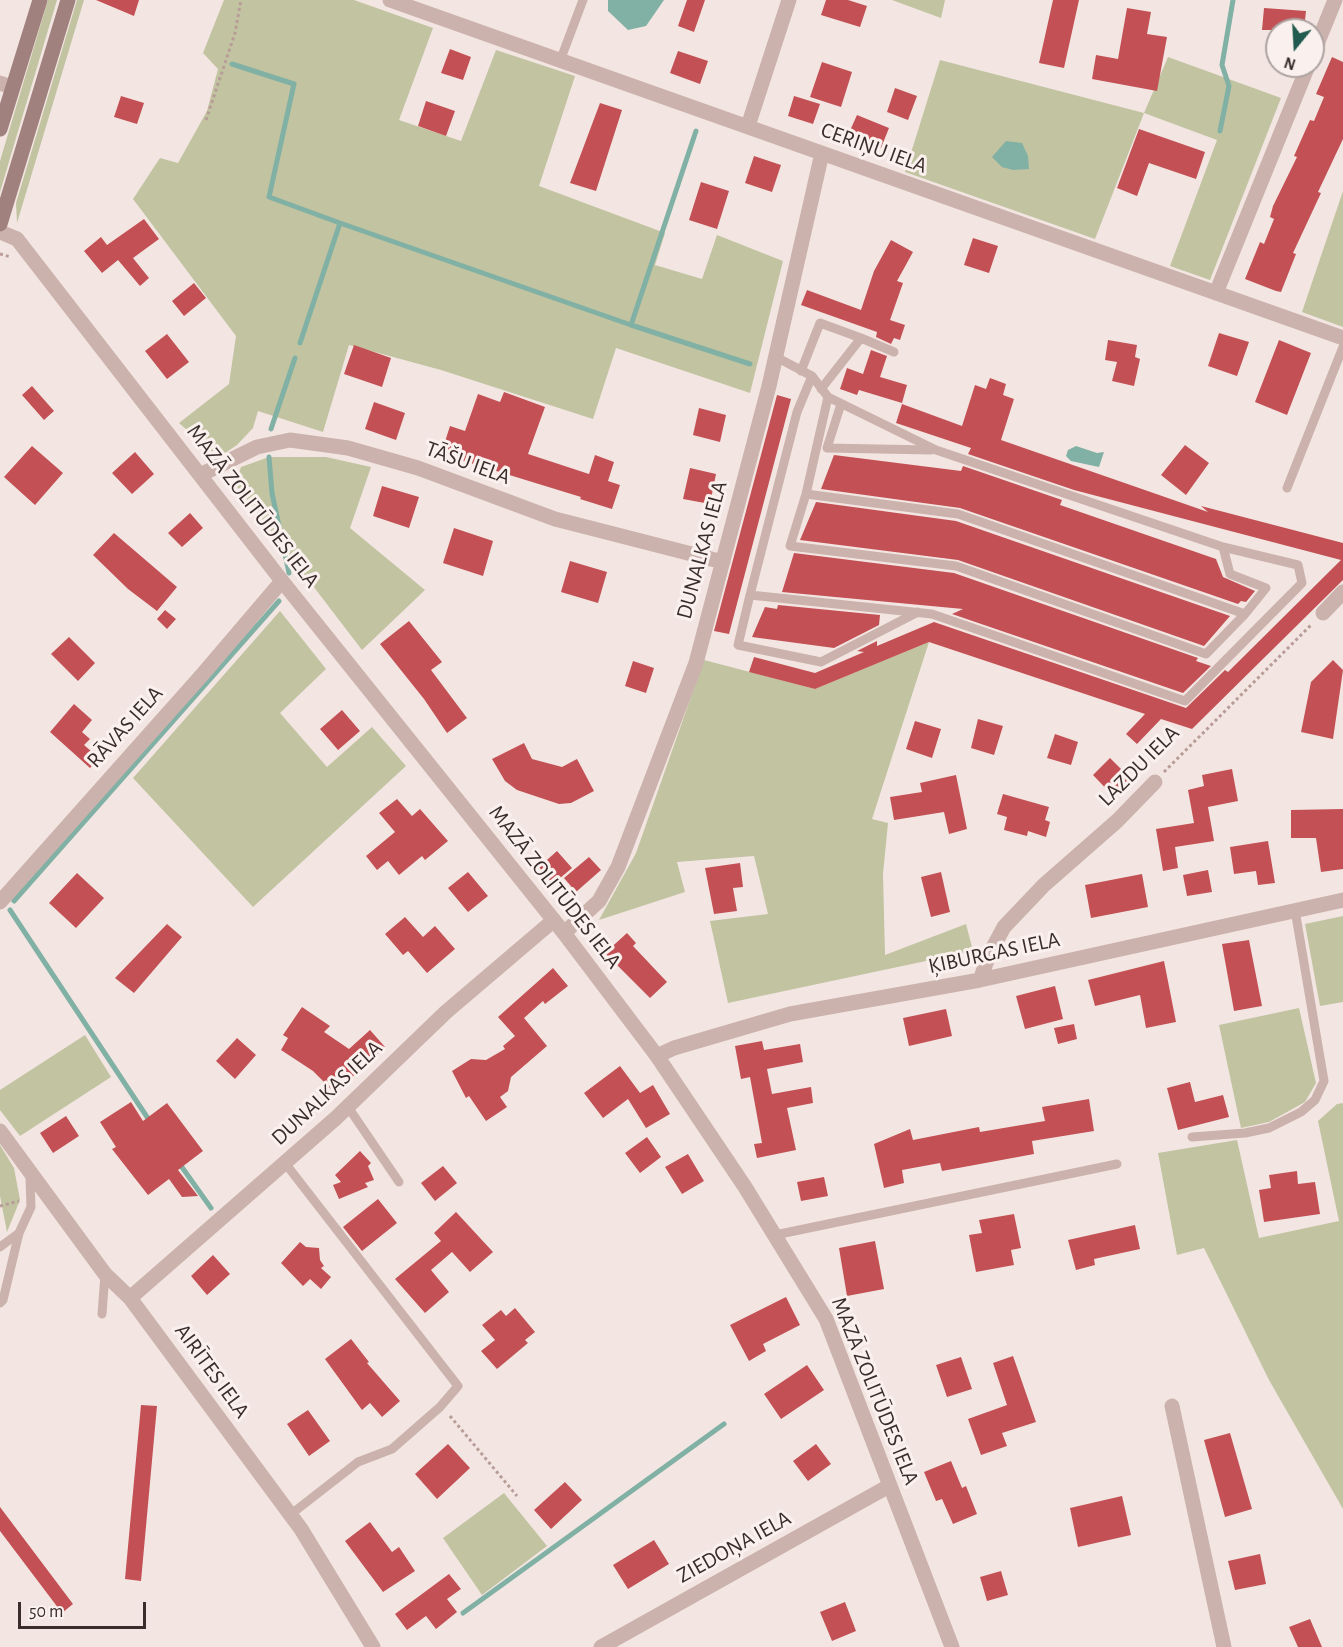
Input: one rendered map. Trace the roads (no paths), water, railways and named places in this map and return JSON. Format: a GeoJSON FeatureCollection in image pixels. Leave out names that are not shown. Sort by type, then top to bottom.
{"type":"FeatureCollection","features":[{"type":"Feature","properties":{"kind":"main road"},"geometry":{"type":"LineString","coordinates":[[0,129],[6,85],[39,0]]}},
{"type":"Feature","properties":{"kind":"main road"},"geometry":{"type":"LineString","coordinates":[[0,224],[68,0]]}},
{"type":"Feature","properties":{"kind":"street","name":"CERIŅU IELA"},"geometry":{"type":"LineString","coordinates":[[390,0],[1343,338]]}},
{"type":"Feature","properties":{"kind":"street"},"geometry":{"type":"LineString","coordinates":[[748,126],[789,0]]}},
{"type":"Feature","properties":{"kind":"street"},"geometry":{"type":"LineString","coordinates":[[1325,25],[1335,0]]}},
{"type":"Feature","properties":{"kind":"street"},"geometry":{"type":"LineString","coordinates":[[1216,293],[1303,78]]}},
{"type":"Feature","properties":{"kind":"street","name":"DUNALKAS IELA"},"geometry":{"type":"LineString","coordinates":[[564,933],[599,901],[618,867],[696,663],[776,357],[822,153]]}},
{"type":"Feature","properties":{"kind":"street","name":"MAZĀ ZOLITŪDES IELA"},"geometry":{"type":"LineString","coordinates":[[0,232],[16,239],[282,581],[554,920],[657,1056],[776,1235],[826,1320],[952,1647]]}},
{"type":"Feature","properties":{"kind":"street","name":"TĀŠU IELA"},"geometry":{"type":"LineString","coordinates":[[200,475],[257,447],[290,440],[348,448],[418,468],[555,519],[723,562]]}},
{"type":"Feature","properties":{"kind":"street","name":"RĀVAS IELA"},"geometry":{"type":"LineString","coordinates":[[0,902],[202,675],[282,581]]}},
{"type":"Feature","properties":{"kind":"street"},"geometry":{"type":"LineString","coordinates":[[1323,613],[1343,592]]}},
{"type":"Feature","properties":{"kind":"street","name":"LAZDU IELA"},"geometry":{"type":"LineString","coordinates":[[980,980],[989,955],[1004,927],[1044,885],[1117,820],[1155,782]]}},
{"type":"Feature","properties":{"kind":"street","name":"ĶIBURGAS IELA"},"geometry":{"type":"LineString","coordinates":[[657,1056],[674,1048],[790,1014],[980,980],[1343,900]]}},
{"type":"Feature","properties":{"kind":"street","name":"DUNALKAS IELA"},"geometry":{"type":"LineString","coordinates":[[130,1298],[348,1107],[446,1012],[554,920]]}},
{"type":"Feature","properties":{"kind":"street","name":"AIRĪTES IELA"},"geometry":{"type":"LineString","coordinates":[[0,1131],[105,1274],[130,1298],[290,1515],[373,1647]]}},
{"type":"Feature","properties":{"kind":"street"},"geometry":{"type":"LineString","coordinates":[[1172,1406],[1224,1647]]}},
{"type":"Feature","properties":{"kind":"street","name":"ZIEDOŅA IELA"},"geometry":{"type":"LineString","coordinates":[[601,1647],[889,1486]]}},
{"type":"Feature","properties":{"kind":"lane"},"geometry":{"type":"LineString","coordinates":[[560,61],[583,0]]}},
{"type":"Feature","properties":{"kind":"lane"},"geometry":{"type":"LineString","coordinates":[[801,371],[819,323],[894,352]]}},
{"type":"Feature","properties":{"kind":"lane"},"geometry":{"type":"LineString","coordinates":[[821,389],[861,338]]}},
{"type":"Feature","properties":{"kind":"lane"},"geometry":{"type":"LineString","coordinates":[[1287,488],[1343,347]]}},
{"type":"Feature","properties":{"kind":"lane"},"geometry":{"type":"LineString","coordinates":[[750,595],[932,614],[1185,701],[1302,583],[1298,565],[1223,548],[936,450],[828,397],[812,376],[776,357]]}},
{"type":"Feature","properties":{"kind":"lane"},"geometry":{"type":"LineString","coordinates":[[812,376],[797,412],[738,645],[820,662],[918,612]]}},
{"type":"Feature","properties":{"kind":"lane"},"geometry":{"type":"LineString","coordinates":[[828,397],[806,494],[790,546],[956,566],[1206,654],[1245,614],[1266,588],[1230,574],[1223,548]]}},
{"type":"Feature","properties":{"kind":"lane"},"geometry":{"type":"LineString","coordinates":[[841,404],[827,448],[936,450]]}},
{"type":"Feature","properties":{"kind":"lane"},"geometry":{"type":"LineString","coordinates":[[806,494],[958,514],[1245,614]]}},
{"type":"Feature","properties":{"kind":"lane"},"geometry":{"type":"LineString","coordinates":[[1192,1137],[1245,1133],[1269,1128],[1301,1112],[1315,1100],[1324,1081],[1295,910]]}},
{"type":"Feature","properties":{"kind":"lane"},"geometry":{"type":"LineString","coordinates":[[348,1107],[399,1182]]}},
{"type":"Feature","properties":{"kind":"lane"},"geometry":{"type":"LineString","coordinates":[[285,1163],[458,1386],[440,1407],[392,1449],[358,1462],[290,1515]]}},
{"type":"Feature","properties":{"kind":"lane"},"geometry":{"type":"LineString","coordinates":[[776,1235],[1117,1164]]}},
{"type":"Feature","properties":{"kind":"lane"},"geometry":{"type":"LineString","coordinates":[[0,1303],[3,1300],[19,1233],[31,1208],[30,1171]]}},
{"type":"Feature","properties":{"kind":"lane"},"geometry":{"type":"LineString","coordinates":[[0,1247],[19,1233]]}},
{"type":"Feature","properties":{"kind":"lane"},"geometry":{"type":"LineString","coordinates":[[102,1314],[105,1274]]}},
{"type":"Feature","properties":{"kind":"water"},"geometry":{"type":"Polygon","coordinates":[[[608,0],[664,0],[646,26],[628,30],[608,11],[608,0]]]}},
{"type":"Feature","properties":{"kind":"water"},"geometry":{"type":"Polygon","coordinates":[[[1006,141],[1022,143],[1028,156],[1029,169],[1013,170],[1002,167],[992,157],[1006,141]]]}},
{"type":"Feature","properties":{"kind":"water"},"geometry":{"type":"Polygon","coordinates":[[[1076,446],[1097,453],[1104,452],[1099,467],[1071,461],[1066,456],[1068,450],[1076,446]]]}},
{"type":"Feature","properties":{"kind":"waterway"},"geometry":{"type":"LineString","coordinates":[[1220,131],[1229,86],[1222,65],[1233,0]]}},
{"type":"Feature","properties":{"kind":"waterway"},"geometry":{"type":"LineString","coordinates":[[232,64],[294,84],[269,197],[340,223],[300,343]]}},
{"type":"Feature","properties":{"kind":"waterway"},"geometry":{"type":"LineString","coordinates":[[340,223],[631,325],[696,131]]}},
{"type":"Feature","properties":{"kind":"waterway"},"geometry":{"type":"LineString","coordinates":[[631,325],[750,364]]}},
{"type":"Feature","properties":{"kind":"waterway"},"geometry":{"type":"LineString","coordinates":[[271,429],[295,358]]}},
{"type":"Feature","properties":{"kind":"waterway"},"geometry":{"type":"LineString","coordinates":[[269,457],[272,493],[289,573]]}},
{"type":"Feature","properties":{"kind":"waterway"},"geometry":{"type":"LineString","coordinates":[[14,901],[279,601]]}},
{"type":"Feature","properties":{"kind":"waterway"},"geometry":{"type":"LineString","coordinates":[[10,910],[151,1123]]}},
{"type":"Feature","properties":{"kind":"waterway"},"geometry":{"type":"LineString","coordinates":[[179,1163],[211,1208]]}},
{"type":"Feature","properties":{"kind":"waterway"},"geometry":{"type":"LineString","coordinates":[[463,1613],[724,1424]]}}]}
